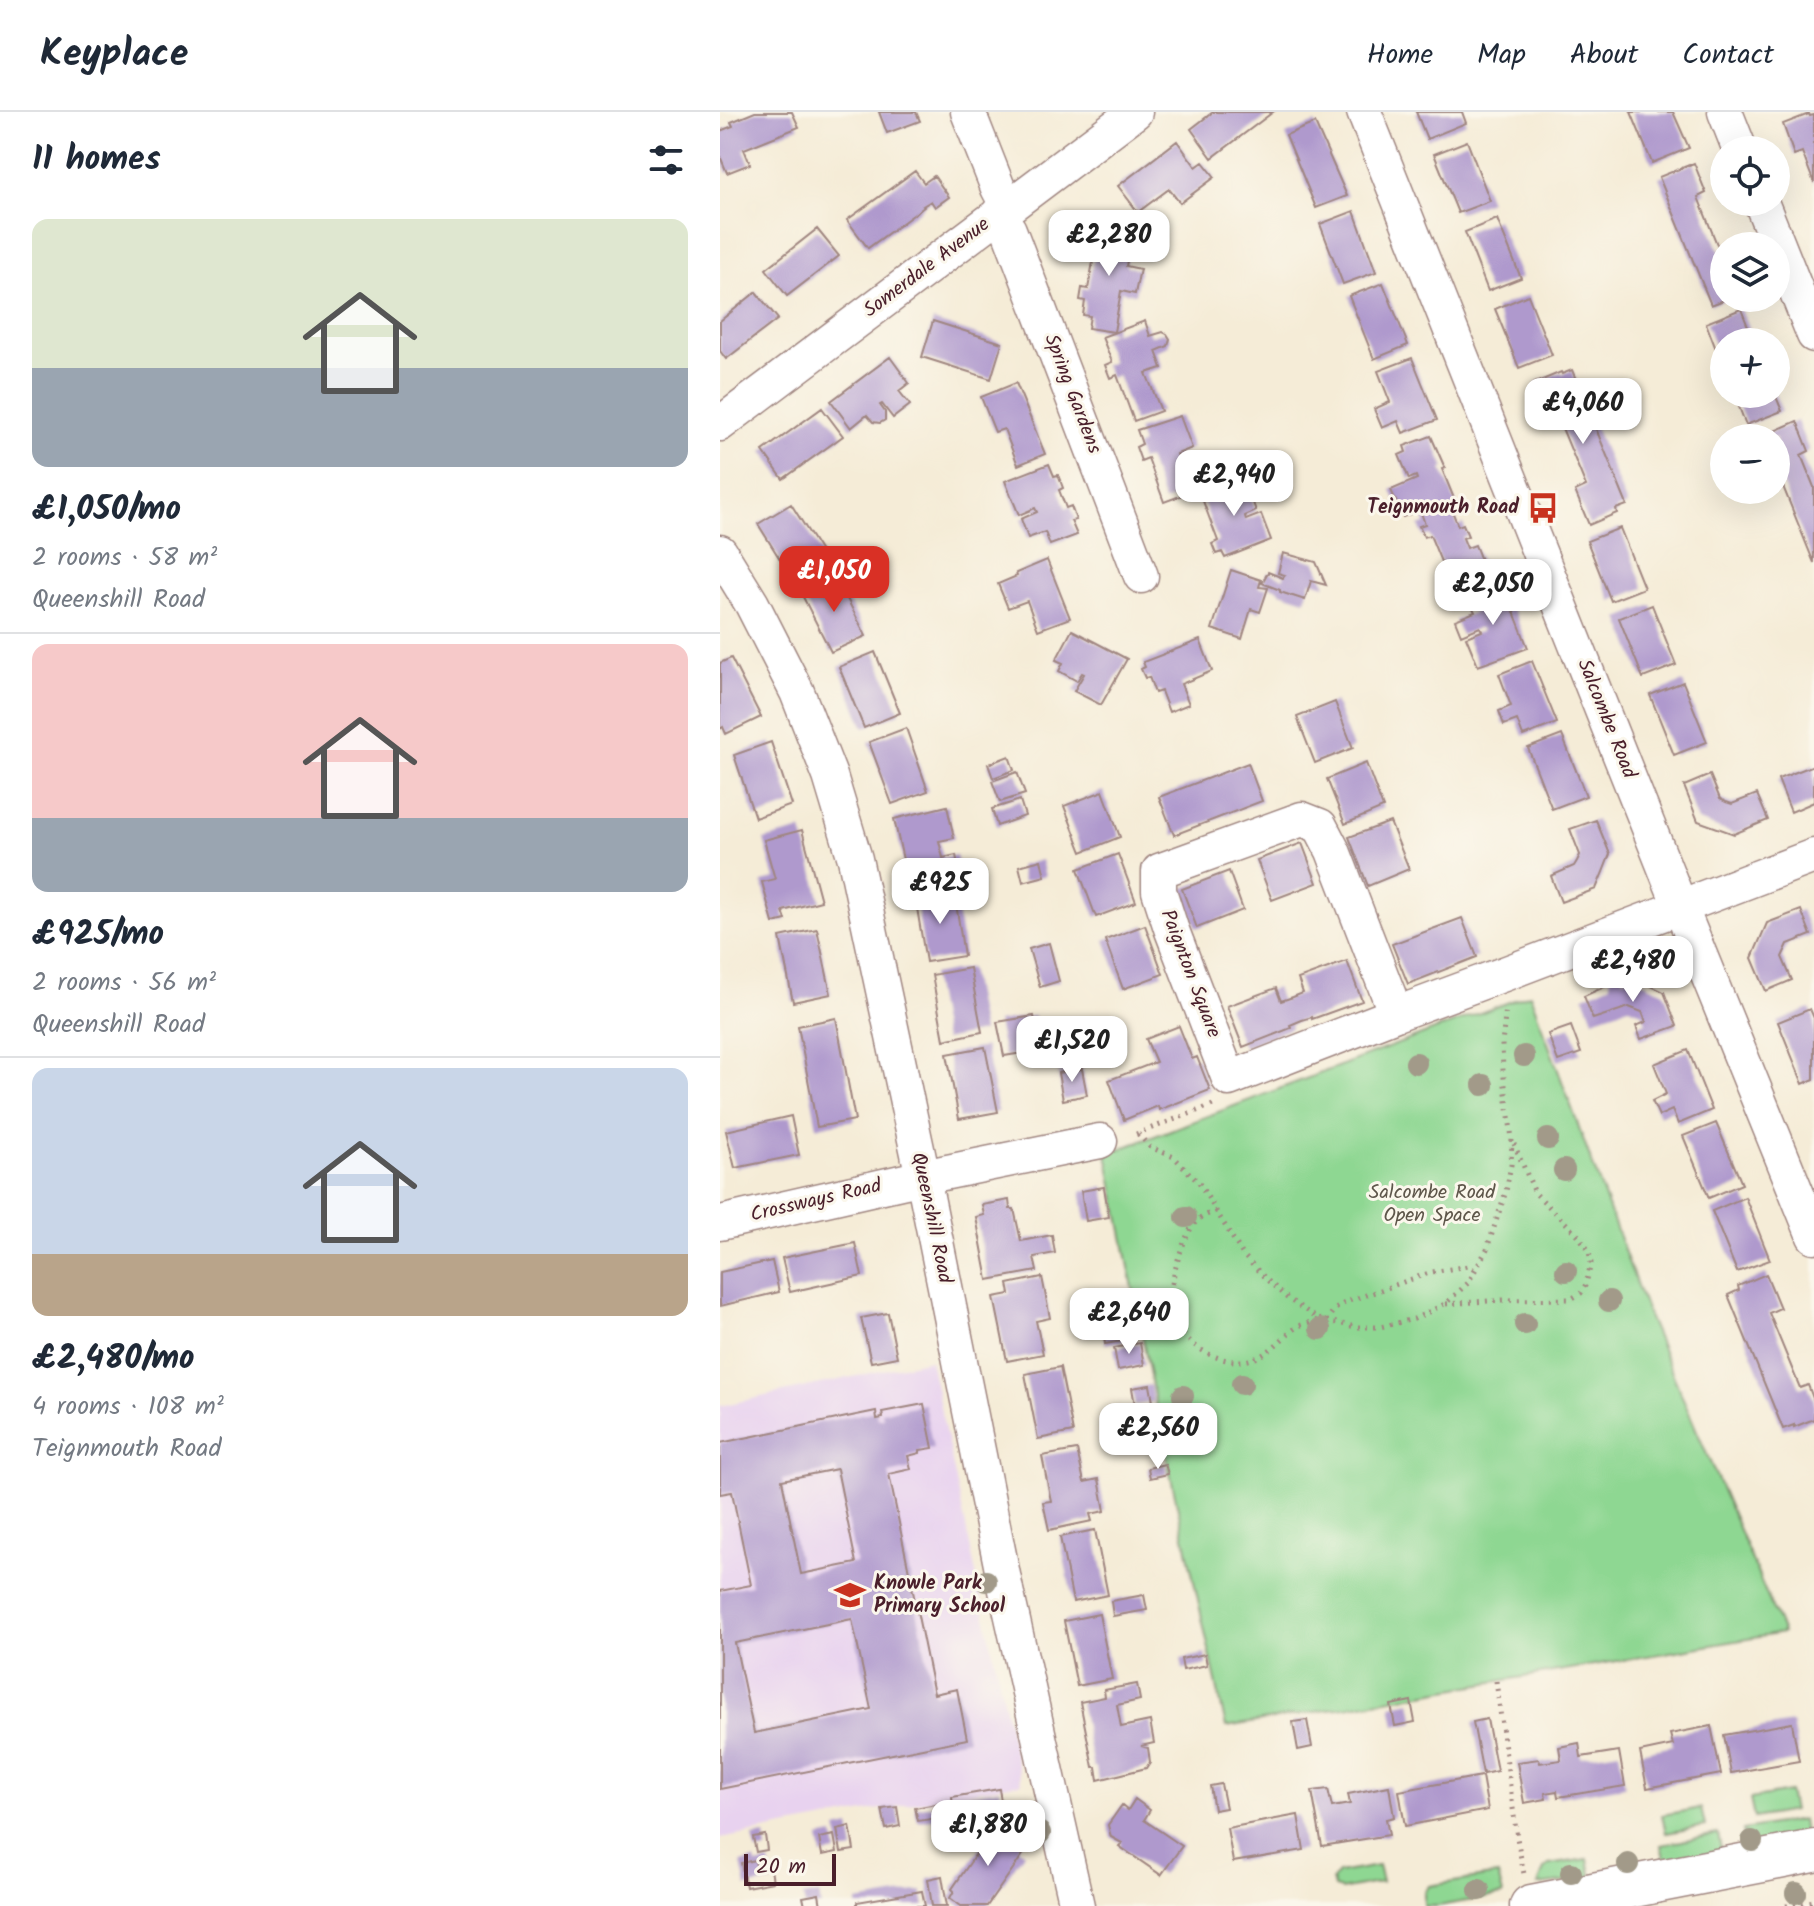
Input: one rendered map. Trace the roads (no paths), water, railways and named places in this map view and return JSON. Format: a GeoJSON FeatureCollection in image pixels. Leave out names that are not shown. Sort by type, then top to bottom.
{"type":"FeatureCollection","features":[{"type":"Feature","properties":{"kind":"street","name":"Spring Gardens"},"geometry":{"type":"LineString","coordinates":[[968,112],[998,188],[1009,230],[1141,576]]}},
{"type":"Feature","properties":{"kind":"street","name":"Somerdale Avenue"},"geometry":{"type":"LineString","coordinates":[[720,424],[1135,112]]}},
{"type":"Feature","properties":{"kind":"street","name":"Salcombe Road"},"geometry":{"type":"LineString","coordinates":[[1364,112],[1814,1236]]}},
{"type":"Feature","properties":{"kind":"street"},"geometry":{"type":"LineString","coordinates":[[1725,112],[1734,136]]}},
{"type":"Feature","properties":{"kind":"street"},"geometry":{"type":"LineString","coordinates":[[1767,216],[1814,335]]}},
{"type":"Feature","properties":{"kind":"street","name":"Queenshill Road"},"geometry":{"type":"LineString","coordinates":[[720,552],[752,604],[797,692],[830,776],[855,859],[1006,1590],[1077,1906]]}},
{"type":"Feature","properties":{"kind":"street","name":"Paignton Square"},"geometry":{"type":"LineString","coordinates":[[1302,819],[1320,826],[1333,851],[1396,1014],[1229,1079],[1171,928],[1159,891],[1159,871],[1302,819]]}},
{"type":"Feature","properties":{"kind":"street"},"geometry":{"type":"LineString","coordinates":[[1396,1014],[1814,856]]}},
{"type":"Feature","properties":{"kind":"street","name":"Crossways Road"},"geometry":{"type":"LineString","coordinates":[[720,1223],[1100,1141]]}},
{"type":"Feature","properties":{"kind":"street"},"geometry":{"type":"LineString","coordinates":[[1531,1906],[1814,1851]]}},
{"type":"Feature","properties":{"kind":"place","name":"Teignmouth Road"},"geometry":{"type":"Point","coordinates":[1543,508]}},
{"type":"Feature","properties":{"kind":"place","name":"Knowle Park Primary School"},"geometry":{"type":"Point","coordinates":[850,1595]}},
{"type":"Feature","properties":{"kind":"park label","name":"Salcombe Road Open Space"},"geometry":{"type":"Point","coordinates":[1432,1204]}}]}
